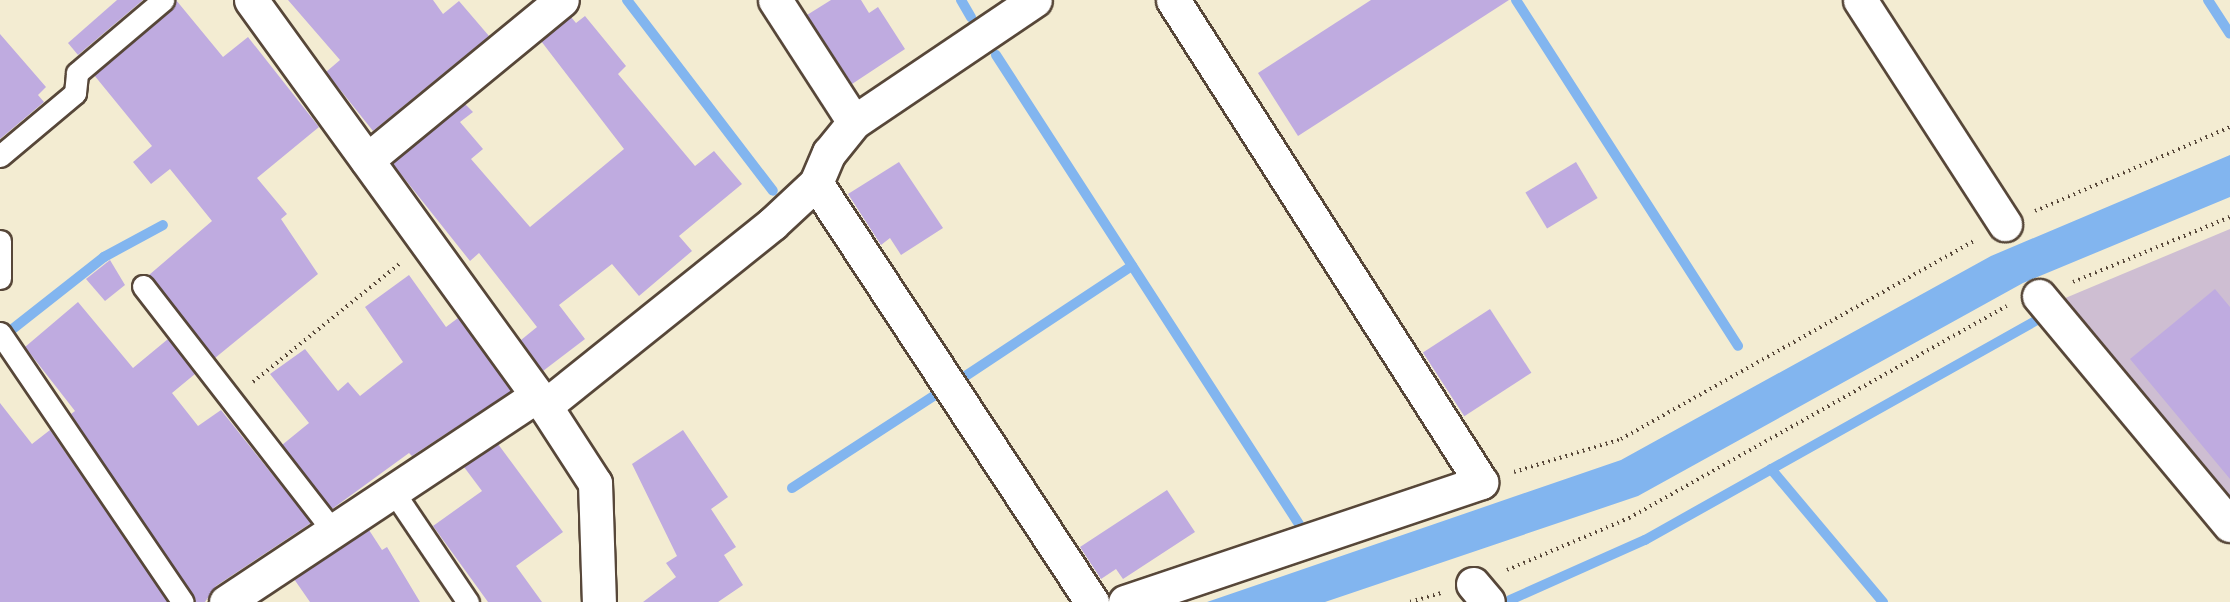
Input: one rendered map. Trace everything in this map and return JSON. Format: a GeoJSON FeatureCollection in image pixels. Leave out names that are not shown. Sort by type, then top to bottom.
{"type":"FeatureCollection","features":[{"type":"Feature","properties":{"kind":"street"},"geometry":{"type":"LineString","coordinates":[[251,0],[542,400],[595,483],[599,602]]}},
{"type":"Feature","properties":{"kind":"street"},"geometry":{"type":"LineString","coordinates":[[367,160],[562,0]]}},
{"type":"Feature","properties":{"kind":"street"},"geometry":{"type":"LineString","coordinates":[[775,0],[854,122]]}},
{"type":"Feature","properties":{"kind":"street"},"geometry":{"type":"LineString","coordinates":[[226,602],[393,491],[542,400],[772,224],[816,183],[829,153],[854,122],[1035,0]]}},
{"type":"Feature","properties":{"kind":"street"},"geometry":{"type":"LineString","coordinates":[[1125,602],[1481,482],[1173,0]]}},
{"type":"Feature","properties":{"kind":"street"},"geometry":{"type":"LineString","coordinates":[[1860,0],[2005,224]]}},
{"type":"Feature","properties":{"kind":"street"},"geometry":{"type":"LineString","coordinates":[[816,183],[1092,602]]}},
{"type":"Feature","properties":{"kind":"street"},"geometry":{"type":"LineString","coordinates":[[2039,296],[2230,525]]}},
{"type":"Feature","properties":{"kind":"lane"},"geometry":{"type":"LineString","coordinates":[[0,156],[75,93],[77,73],[164,0]]}},
{"type":"Feature","properties":{"kind":"lane"},"geometry":{"type":"LineString","coordinates":[[0,241],[0,278]]}},
{"type":"Feature","properties":{"kind":"lane"},"geometry":{"type":"LineString","coordinates":[[143,285],[333,531]]}},
{"type":"Feature","properties":{"kind":"lane"},"geometry":{"type":"LineString","coordinates":[[0,333],[183,602]]}},
{"type":"Feature","properties":{"kind":"lane"},"geometry":{"type":"LineString","coordinates":[[393,491],[468,602]]}},
{"type":"Feature","properties":{"kind":"path"},"geometry":{"type":"LineString","coordinates":[[1481,482],[1620,439],[2005,224],[2230,127]]}},
{"type":"Feature","properties":{"kind":"path"},"geometry":{"type":"LineString","coordinates":[[1410,602],[1480,593],[1629,518],[2009,304],[2039,296],[2230,216]]}},
{"type":"Feature","properties":{"kind":"path"},"geometry":{"type":"LineString","coordinates":[[232,400],[426,242]]}},
{"type":"Feature","properties":{"kind":"shaded area"},"geometry":{"type":"Polygon","coordinates":[[[2230,229],[2230,498],[2063,299],[2230,229]]]}},
{"type":"Feature","properties":{"kind":"water"},"geometry":{"type":"Polygon","coordinates":[[[2230,155],[2230,197],[2023,283],[1638,496],[1325,602],[1207,602],[1621,460],[1991,256],[2230,155]]]}},
{"type":"Feature","properties":{"kind":"building"},"geometry":{"type":"Polygon","coordinates":[[[117,0],[143,0],[78,55],[68,43],[117,0]]]}},
{"type":"Feature","properties":{"kind":"building"},"geometry":{"type":"Polygon","coordinates":[[[176,0],[223,57],[248,37],[319,127],[257,178],[287,214],[281,219],[318,274],[215,358],[149,275],[212,221],[170,169],[151,184],[133,162],[152,146],[94,75],[176,0]]]}},
{"type":"Feature","properties":{"kind":"building"},"geometry":{"type":"Polygon","coordinates":[[[288,0],[433,0],[443,14],[459,1],[489,36],[373,131],[326,72],[340,60],[288,0]]]}},
{"type":"Feature","properties":{"kind":"building"},"geometry":{"type":"Polygon","coordinates":[[[831,0],[861,0],[869,13],[878,7],[905,49],[852,84],[807,15],[831,0]]]}},
{"type":"Feature","properties":{"kind":"building"},"geometry":{"type":"Polygon","coordinates":[[[1371,0],[1509,0],[1298,136],[1258,73],[1371,0]]]}},
{"type":"Feature","properties":{"kind":"building"},"geometry":{"type":"Polygon","coordinates":[[[585,16],[626,66],[618,74],[695,166],[714,151],[742,184],[679,236],[692,251],[639,296],[612,264],[559,305],[585,339],[543,371],[521,340],[537,327],[479,253],[470,261],[392,163],[465,104],[473,112],[460,122],[483,149],[471,159],[530,227],[624,149],[541,41],[571,17],[576,23],[585,16]]]}},
{"type":"Feature","properties":{"kind":"building"},"geometry":{"type":"Polygon","coordinates":[[[0,34],[46,87],[38,95],[44,102],[0,139],[0,34]]]}},
{"type":"Feature","properties":{"kind":"building"},"geometry":{"type":"Polygon","coordinates":[[[899,162],[943,228],[901,255],[890,238],[881,245],[848,194],[899,162]]]}},
{"type":"Feature","properties":{"kind":"building"},"geometry":{"type":"Polygon","coordinates":[[[1576,162],[1598,198],[1547,228],[1525,192],[1576,162]]]}},
{"type":"Feature","properties":{"kind":"building"},"geometry":{"type":"Polygon","coordinates":[[[110,260],[125,285],[105,301],[86,279],[110,260]]]}},
{"type":"Feature","properties":{"kind":"building"},"geometry":{"type":"Polygon","coordinates":[[[409,275],[446,327],[458,318],[511,391],[412,456],[409,453],[332,509],[282,445],[309,423],[270,374],[305,349],[338,391],[348,382],[360,396],[403,362],[365,307],[409,275]]]}},
{"type":"Feature","properties":{"kind":"building"},"geometry":{"type":"Polygon","coordinates":[[[2215,289],[2230,307],[2230,479],[2130,359],[2215,289]]]}},
{"type":"Feature","properties":{"kind":"building"},"geometry":{"type":"Polygon","coordinates":[[[78,302],[133,368],[168,339],[195,374],[172,393],[198,426],[221,410],[311,523],[216,586],[205,602],[196,602],[71,414],[75,411],[25,347],[78,302]]]}},
{"type":"Feature","properties":{"kind":"building"},"geometry":{"type":"Polygon","coordinates":[[[1490,309],[1531,373],[1464,416],[1423,353],[1490,309]]]}},
{"type":"Feature","properties":{"kind":"building"},"geometry":{"type":"Polygon","coordinates":[[[0,403],[32,444],[50,430],[168,602],[0,602],[0,403]]]}},
{"type":"Feature","properties":{"kind":"building"},"geometry":{"type":"Polygon","coordinates":[[[683,430],[728,497],[711,509],[736,547],[724,555],[743,585],[718,602],[643,602],[676,577],[666,563],[677,556],[632,464],[683,430]]]}},
{"type":"Feature","properties":{"kind":"building"},"geometry":{"type":"Polygon","coordinates":[[[498,444],[563,532],[516,566],[542,602],[488,602],[433,526],[482,491],[464,467],[498,444]]]}},
{"type":"Feature","properties":{"kind":"building"},"geometry":{"type":"Polygon","coordinates":[[[1167,490],[1195,532],[1123,579],[1116,569],[1101,579],[1080,547],[1167,490]]]}},
{"type":"Feature","properties":{"kind":"building"},"geometry":{"type":"Polygon","coordinates":[[[369,530],[382,550],[387,547],[420,602],[310,602],[294,579],[369,530]]]}},
{"type":"Feature","properties":{"kind":"waterway"},"geometry":{"type":"LineString","coordinates":[[627,0],[773,191]]}},
{"type":"Feature","properties":{"kind":"waterway"},"geometry":{"type":"LineString","coordinates":[[961,0],[971,17]]}},
{"type":"Feature","properties":{"kind":"waterway"},"geometry":{"type":"LineString","coordinates":[[1516,0],[1738,346]]}},
{"type":"Feature","properties":{"kind":"waterway"},"geometry":{"type":"LineString","coordinates":[[2208,0],[2230,34]]}},
{"type":"Feature","properties":{"kind":"waterway"},"geometry":{"type":"LineString","coordinates":[[996,55],[1299,524]]}},
{"type":"Feature","properties":{"kind":"waterway"},"geometry":{"type":"LineString","coordinates":[[10,331],[104,257],[163,225]]}},
{"type":"Feature","properties":{"kind":"waterway"},"geometry":{"type":"LineString","coordinates":[[961,379],[1132,266]]}},
{"type":"Feature","properties":{"kind":"waterway"},"geometry":{"type":"LineString","coordinates":[[1510,600],[1645,540],[2036,321]]}},
{"type":"Feature","properties":{"kind":"waterway"},"geometry":{"type":"LineString","coordinates":[[792,488],[940,392]]}},
{"type":"Feature","properties":{"kind":"waterway"},"geometry":{"type":"LineString","coordinates":[[1771,469],[1883,602]]}}]}
